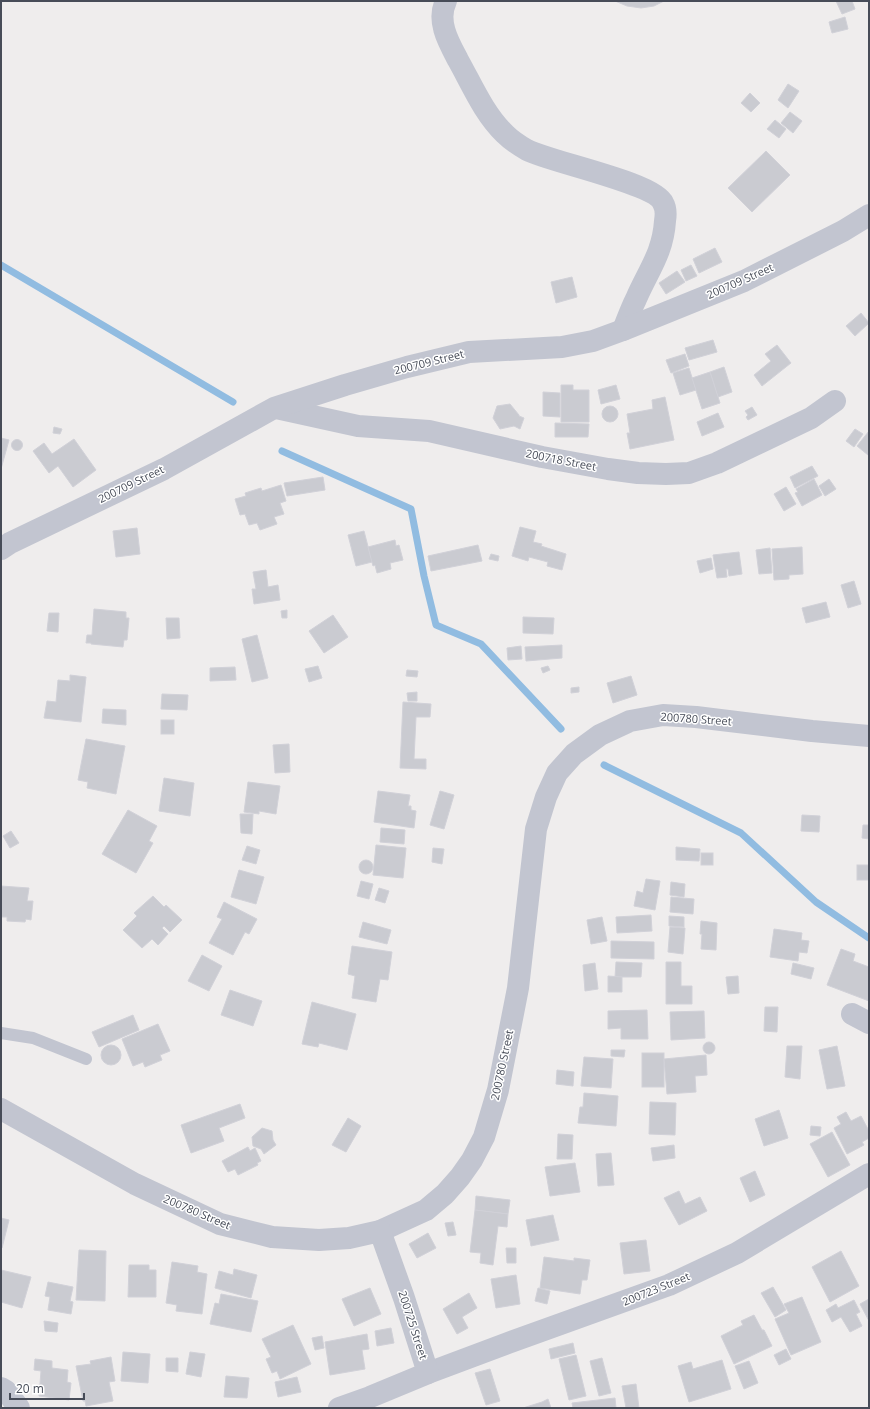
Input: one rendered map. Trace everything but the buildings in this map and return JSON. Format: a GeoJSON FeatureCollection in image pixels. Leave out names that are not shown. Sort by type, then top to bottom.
{"type":"FeatureCollection","features":[{"type":"Feature","properties":{"kind":"street"},"geometry":{"type":"LineString","coordinates":[[446,1],[442,14],[443,26],[451,46],[488,115],[505,134],[528,150],[632,184],[657,195],[663,202],[666,213],[665,228],[660,249],[654,264],[636,298],[624,330]]}},
{"type":"Feature","properties":{"kind":"street","name":"200709 Street"},"geometry":{"type":"LineString","coordinates":[[1,549],[10,543],[164,469],[274,408],[407,367],[469,352],[562,347],[593,340],[624,330],[744,282],[844,230],[869,215]]}},
{"type":"Feature","properties":{"kind":"street","name":"200718 Street"},"geometry":{"type":"LineString","coordinates":[[274,408],[358,426],[429,430],[542,457],[608,469],[638,473],[666,474],[689,473],[717,463],[811,418],[835,401]]}},
{"type":"Feature","properties":{"kind":"street","name":"200780 Street"},"geometry":{"type":"LineString","coordinates":[[1,1109],[135,1184],[220,1224],[272,1237],[319,1240],[349,1238],[380,1231],[426,1210],[445,1194],[468,1166],[484,1136],[498,1090],[518,988],[536,829],[546,797],[557,773],[574,754],[600,735],[630,721],[663,715],[696,717],[812,731],[869,736]]}},
{"type":"Feature","properties":{"kind":"street","name":"200723 Street"},"geometry":{"type":"LineString","coordinates":[[428,1373],[669,1285],[737,1253],[869,1174]]}},
{"type":"Feature","properties":{"kind":"street","name":"200725 Street"},"geometry":{"type":"LineString","coordinates":[[339,1408],[428,1373],[404,1298],[380,1231]]}},
{"type":"Feature","properties":{"kind":"street"},"geometry":{"type":"LineString","coordinates":[[1,1388],[6,1391],[19,1408]]}},
{"type":"Feature","properties":{"kind":"lane"},"geometry":{"type":"LineString","coordinates":[[1,1033],[33,1038],[86,1059]]}},
{"type":"Feature","properties":{"kind":"waterway"},"geometry":{"type":"LineString","coordinates":[[1,265],[233,402]]}},
{"type":"Feature","properties":{"kind":"waterway"},"geometry":{"type":"LineString","coordinates":[[282,451],[411,509],[424,576],[436,625],[481,644],[561,729]]}},
{"type":"Feature","properties":{"kind":"waterway"},"geometry":{"type":"LineString","coordinates":[[604,765],[741,833],[816,902],[869,938]]}}]}
